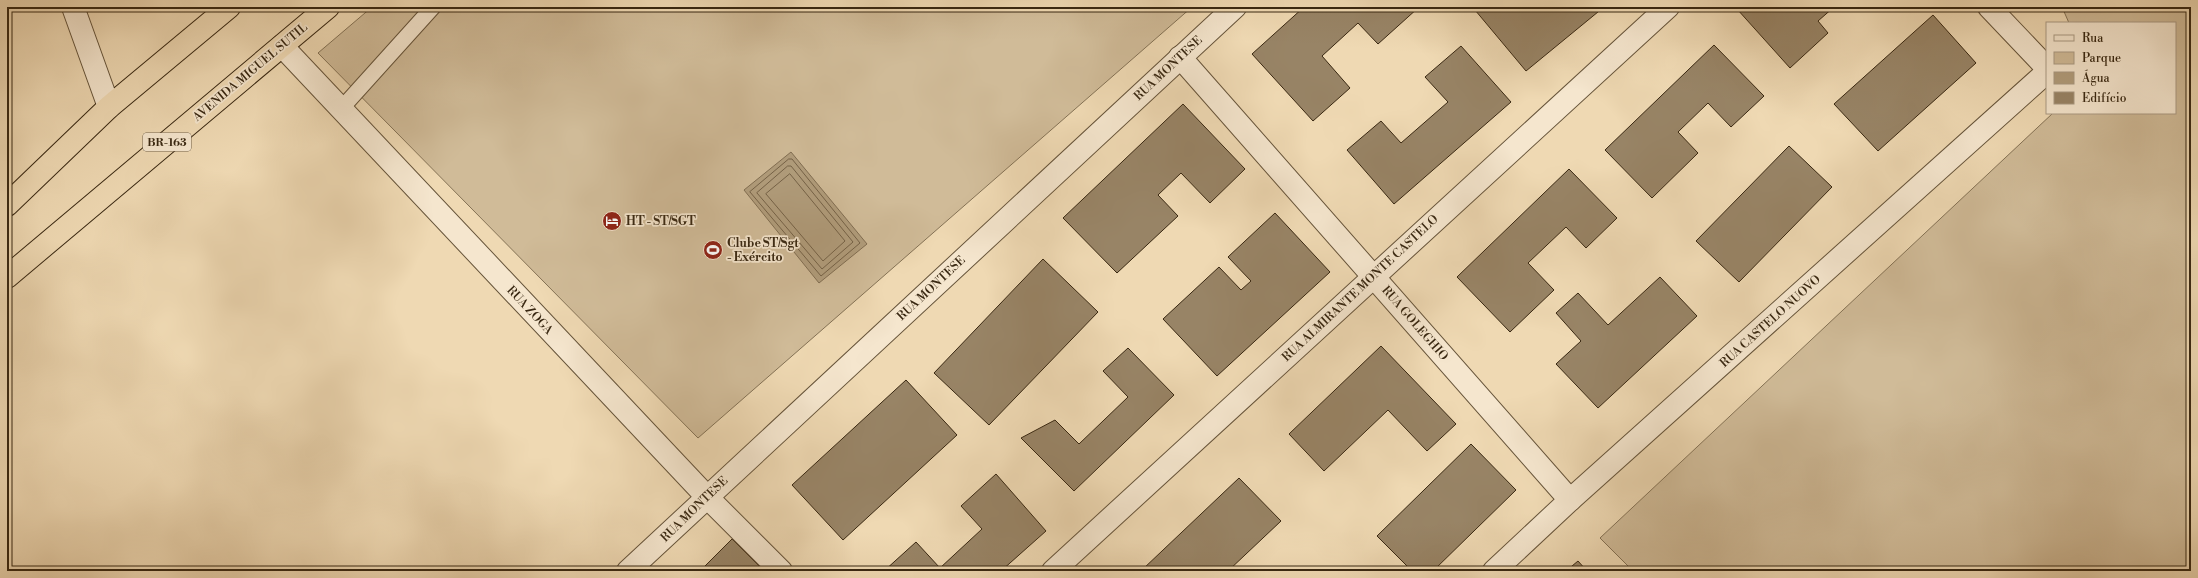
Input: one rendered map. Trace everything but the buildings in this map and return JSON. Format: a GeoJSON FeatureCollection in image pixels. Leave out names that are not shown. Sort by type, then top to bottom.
{"type":"FeatureCollection","features":[{"type":"Feature","properties":{"kind":"highway"},"geometry":{"type":"LineString","coordinates":[[7,205],[109,107],[229,7]]}},
{"type":"Feature","properties":{"kind":"highway","name":"AVENIDA MIGUEL SUTIL"},"geometry":{"type":"LineString","coordinates":[[7,277],[328,7]]}},
{"type":"Feature","properties":{"kind":"street"},"geometry":{"type":"LineString","coordinates":[[73,7],[109,107]]}},
{"type":"Feature","properties":{"kind":"street","name":"RUA MONTESE"},"geometry":{"type":"LineString","coordinates":[[628,571],[708,498],[732,472],[1235,7]]}},
{"type":"Feature","properties":{"kind":"street","name":"RUA ALMIRANTE MONTE CASTELO"},"geometry":{"type":"LineString","coordinates":[[1053,571],[1668,7]]}},
{"type":"Feature","properties":{"kind":"street"},"geometry":{"type":"LineString","coordinates":[[1989,7],[2046,67]]}},
{"type":"Feature","properties":{"kind":"street","name":"RUA ZOGA"},"geometry":{"type":"LineString","coordinates":[[282,46],[708,498],[781,571]]}},
{"type":"Feature","properties":{"kind":"street","name":"RUA GOLEGHIO"},"geometry":{"type":"LineString","coordinates":[[1180,57],[1570,500]]}},
{"type":"Feature","properties":{"kind":"street","name":"RUA CASTELO NUOVO"},"geometry":{"type":"LineString","coordinates":[[1494,571],[1570,500],[2046,73]]}},
{"type":"Feature","properties":{"kind":"lane"},"geometry":{"type":"LineString","coordinates":[[341,109],[433,7]]}},
{"type":"Feature","properties":{"kind":"green space","name":"Clube ST/Sgt - Exército"},"geometry":{"type":"Polygon","coordinates":[[[372,7],[1192,7],[698,438],[318,53],[372,7]]]}},
{"type":"Feature","properties":{"kind":"green space"},"geometry":{"type":"Polygon","coordinates":[[[2062,7],[2191,7],[2191,571],[1633,571],[1600,538],[2052,114],[2176,114],[2176,22],[2069,22],[2062,7]]]}},
{"type":"Feature","properties":{"kind":"water"},"geometry":{"type":"Polygon","coordinates":[[[791,152],[867,244],[819,283],[744,190],[791,152]]]}},
{"type":"Feature","properties":{"kind":"place","name":"HT - ST/SGT"},"geometry":{"type":"Point","coordinates":[612,221]}},
{"type":"Feature","properties":{"kind":"place","name":"Clube ST/Sgt - Exército"},"geometry":{"type":"Point","coordinates":[713,250]}}]}
